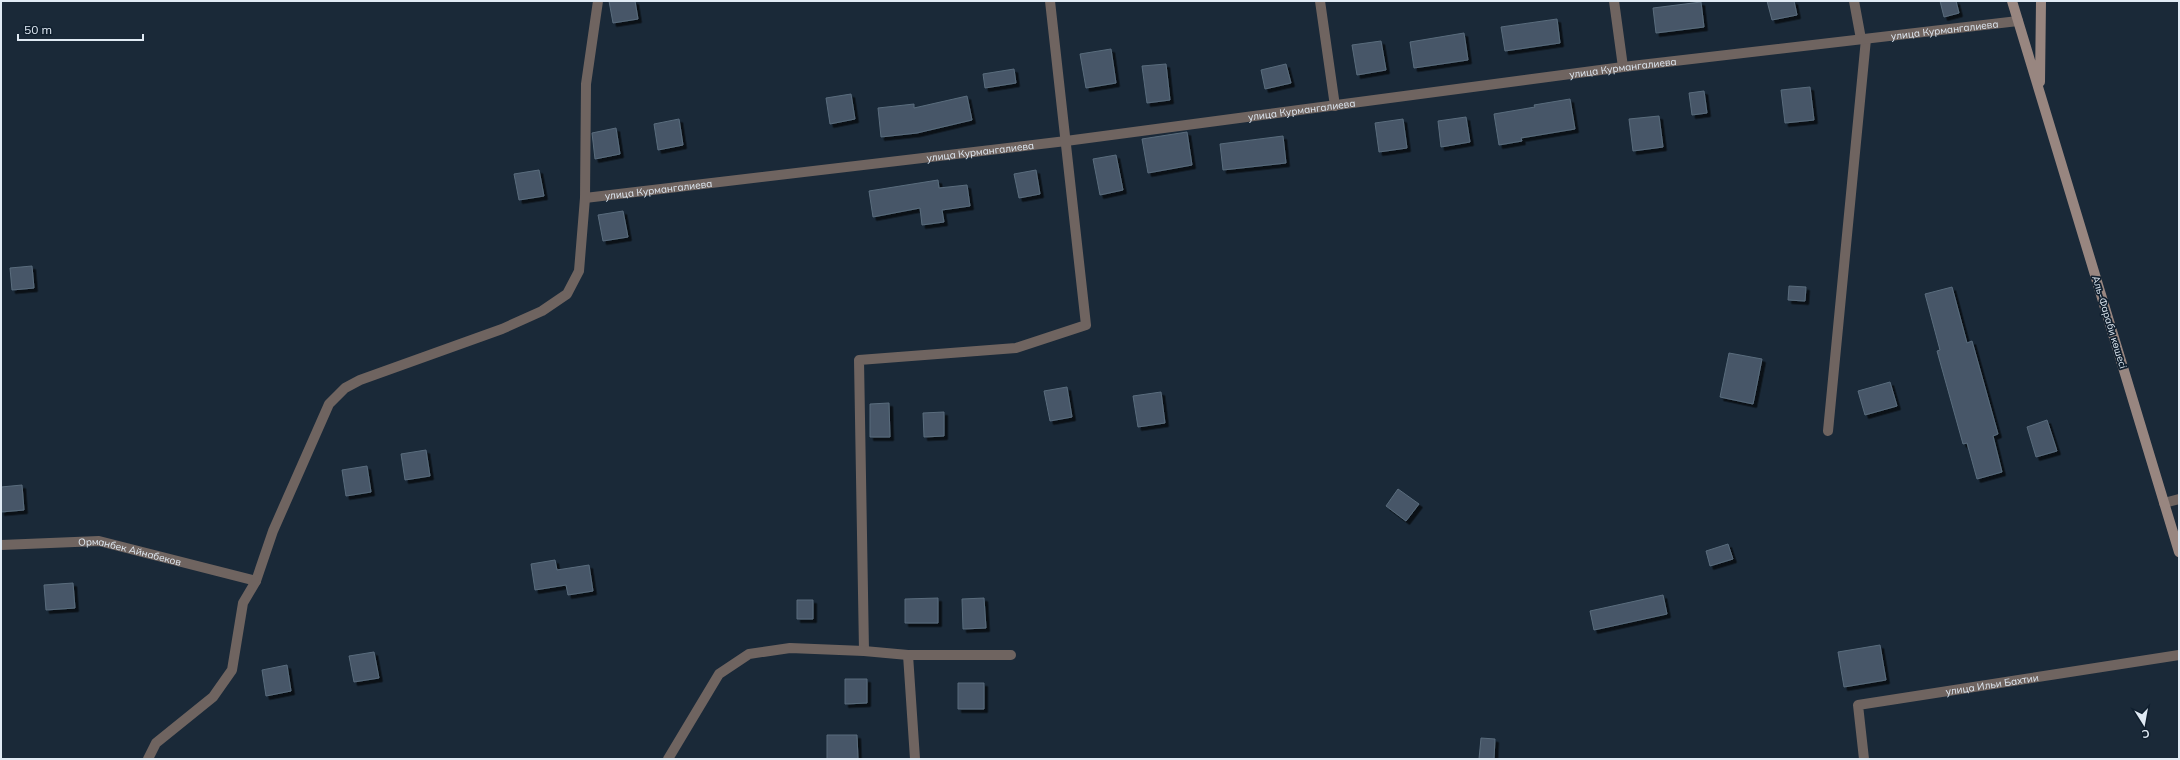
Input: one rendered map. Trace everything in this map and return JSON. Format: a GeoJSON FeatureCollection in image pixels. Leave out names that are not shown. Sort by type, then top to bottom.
{"type":"FeatureCollection","features":[{"type":"Feature","properties":{"kind":"main road","name":"Аль-Фараби көшесі"},"geometry":{"type":"LineString","coordinates":[[2012,1],[2179,552]]}},
{"type":"Feature","properties":{"kind":"main road","name":"Аль-Фараби көшесі"},"geometry":{"type":"LineString","coordinates":[[2040,92],[2041,1]]}},
{"type":"Feature","properties":{"kind":"street"},"geometry":{"type":"LineString","coordinates":[[148,759],[156,743],[214,697],[232,670],[243,603],[256,581],[273,531],[329,404],[345,388],[360,380],[502,329],[542,310],[567,294],[579,271],[585,198],[586,84],[598,1]]}},
{"type":"Feature","properties":{"kind":"street"},"geometry":{"type":"LineString","coordinates":[[864,651],[859,360],[1016,348],[1086,325],[1050,1]]}},
{"type":"Feature","properties":{"kind":"street"},"geometry":{"type":"LineString","coordinates":[[1320,1],[1335,106]]}},
{"type":"Feature","properties":{"kind":"street"},"geometry":{"type":"LineString","coordinates":[[1614,1],[1623,67]]}},
{"type":"Feature","properties":{"kind":"street"},"geometry":{"type":"LineString","coordinates":[[1828,431],[1863,39],[1854,1]]}},
{"type":"Feature","properties":{"kind":"street","name":"улица Курмангалиева"},"geometry":{"type":"LineString","coordinates":[[585,198],[1066,141],[1623,67],[2018,21]]}},
{"type":"Feature","properties":{"kind":"street"},"geometry":{"type":"LineString","coordinates":[[2164,503],[2179,499]]}},
{"type":"Feature","properties":{"kind":"street","name":"Орманбек Айнабеков"},"geometry":{"type":"LineString","coordinates":[[1,545],[99,541],[256,581]]}},
{"type":"Feature","properties":{"kind":"street"},"geometry":{"type":"LineString","coordinates":[[668,759],[719,674],[749,654],[790,648],[864,651],[908,655],[1011,655]]}},
{"type":"Feature","properties":{"kind":"street"},"geometry":{"type":"LineString","coordinates":[[908,655],[915,759]]}},
{"type":"Feature","properties":{"kind":"street","name":"улица Ильи Бахтии"},"geometry":{"type":"LineString","coordinates":[[1864,759],[1858,705],[2179,655]]}},
{"type":"Feature","properties":{"kind":"building"},"geometry":{"type":"Polygon","coordinates":[[[609,1],[635,1],[638,19],[613,23],[609,1]]]}},
{"type":"Feature","properties":{"kind":"building"},"geometry":{"type":"Polygon","coordinates":[[[1767,1],[1794,1],[1797,15],[1772,20],[1767,1]]]}},
{"type":"Feature","properties":{"kind":"building"},"geometry":{"type":"Polygon","coordinates":[[[1940,1],[1956,1],[1959,13],[1944,17],[1940,1]]]}},
{"type":"Feature","properties":{"kind":"building"},"geometry":{"type":"Polygon","coordinates":[[[1701,2],[1704,27],[1656,33],[1653,8],[1701,2]]]}},
{"type":"Feature","properties":{"kind":"building"},"geometry":{"type":"Polygon","coordinates":[[[1557,19],[1560,43],[1505,51],[1501,27],[1557,19]]]}},
{"type":"Feature","properties":{"kind":"building"},"geometry":{"type":"Polygon","coordinates":[[[1464,33],[1468,60],[1414,68],[1410,42],[1464,33]]]}},
{"type":"Feature","properties":{"kind":"building"},"geometry":{"type":"Polygon","coordinates":[[[1381,41],[1386,70],[1357,75],[1352,45],[1381,41]]]}},
{"type":"Feature","properties":{"kind":"building"},"geometry":{"type":"Polygon","coordinates":[[[1111,49],[1116,83],[1086,88],[1080,54],[1111,49]]]}},
{"type":"Feature","properties":{"kind":"building"},"geometry":{"type":"Polygon","coordinates":[[[1166,64],[1170,100],[1147,103],[1142,66],[1166,64]]]}},
{"type":"Feature","properties":{"kind":"building"},"geometry":{"type":"Polygon","coordinates":[[[1286,64],[1291,83],[1265,89],[1261,70],[1286,64]]]}},
{"type":"Feature","properties":{"kind":"building"},"geometry":{"type":"Polygon","coordinates":[[[1014,69],[1016,83],[985,88],[983,74],[1014,69]]]}},
{"type":"Feature","properties":{"kind":"building"},"geometry":{"type":"Polygon","coordinates":[[[1810,87],[1814,120],[1785,123],[1781,90],[1810,87]]]}},
{"type":"Feature","properties":{"kind":"building"},"geometry":{"type":"Polygon","coordinates":[[[1704,91],[1707,113],[1692,115],[1689,93],[1704,91]]]}},
{"type":"Feature","properties":{"kind":"building"},"geometry":{"type":"Polygon","coordinates":[[[851,94],[855,119],[830,124],[826,98],[851,94]]]}},
{"type":"Feature","properties":{"kind":"building"},"geometry":{"type":"Polygon","coordinates":[[[967,96],[972,120],[917,133],[881,137],[878,108],[914,104],[914,108],[967,96]]]}},
{"type":"Feature","properties":{"kind":"building"},"geometry":{"type":"Polygon","coordinates":[[[1570,99],[1575,129],[1521,138],[1522,141],[1499,145],[1494,114],[1570,99]]]}},
{"type":"Feature","properties":{"kind":"building"},"geometry":{"type":"Polygon","coordinates":[[[1659,116],[1663,147],[1633,151],[1629,119],[1659,116]]]}},
{"type":"Feature","properties":{"kind":"building"},"geometry":{"type":"Polygon","coordinates":[[[1466,117],[1470,142],[1441,147],[1438,121],[1466,117]]]}},
{"type":"Feature","properties":{"kind":"building"},"geometry":{"type":"Polygon","coordinates":[[[679,119],[683,145],[658,150],[654,124],[679,119]]]}},
{"type":"Feature","properties":{"kind":"building"},"geometry":{"type":"Polygon","coordinates":[[[1403,119],[1407,148],[1379,152],[1375,123],[1403,119]]]}},
{"type":"Feature","properties":{"kind":"building"},"geometry":{"type":"Polygon","coordinates":[[[616,128],[620,154],[595,159],[592,133],[616,128]]]}},
{"type":"Feature","properties":{"kind":"building"},"geometry":{"type":"Polygon","coordinates":[[[1187,132],[1192,165],[1148,173],[1142,139],[1187,132]]]}},
{"type":"Feature","properties":{"kind":"building"},"geometry":{"type":"Polygon","coordinates":[[[1283,136],[1286,163],[1223,170],[1220,144],[1283,136]]]}},
{"type":"Feature","properties":{"kind":"building"},"geometry":{"type":"Polygon","coordinates":[[[1116,155],[1123,190],[1100,195],[1093,159],[1116,155]]]}},
{"type":"Feature","properties":{"kind":"building"},"geometry":{"type":"Polygon","coordinates":[[[539,170],[544,196],[519,200],[514,174],[539,170]]]}},
{"type":"Feature","properties":{"kind":"building"},"geometry":{"type":"Polygon","coordinates":[[[1036,170],[1040,194],[1019,198],[1014,174],[1036,170]]]}},
{"type":"Feature","properties":{"kind":"building"},"geometry":{"type":"Polygon","coordinates":[[[938,180],[939,188],[967,185],[970,206],[942,210],[944,222],[922,225],[920,208],[873,217],[869,191],[938,180]]]}},
{"type":"Feature","properties":{"kind":"building"},"geometry":{"type":"Polygon","coordinates":[[[623,211],[628,237],[603,241],[598,215],[623,211]]]}},
{"type":"Feature","properties":{"kind":"building"},"geometry":{"type":"Polygon","coordinates":[[[32,266],[34,288],[12,290],[10,268],[32,266]]]}},
{"type":"Feature","properties":{"kind":"building"},"geometry":{"type":"Polygon","coordinates":[[[1789,286],[1806,287],[1805,301],[1788,300],[1789,286]]]}},
{"type":"Feature","properties":{"kind":"building"},"geometry":{"type":"Polygon","coordinates":[[[1952,287],[1967,343],[1972,341],[1998,434],[1993,436],[2002,472],[1977,479],[1967,443],[1963,444],[1937,351],[1940,350],[1925,294],[1952,287]]]}},
{"type":"Feature","properties":{"kind":"building"},"geometry":{"type":"Polygon","coordinates":[[[1729,353],[1762,359],[1753,404],[1720,397],[1729,353]]]}},
{"type":"Feature","properties":{"kind":"building"},"geometry":{"type":"Polygon","coordinates":[[[1890,382],[1897,406],[1865,415],[1858,391],[1890,382]]]}},
{"type":"Feature","properties":{"kind":"building"},"geometry":{"type":"Polygon","coordinates":[[[1067,387],[1072,417],[1050,421],[1044,391],[1067,387]]]}},
{"type":"Feature","properties":{"kind":"building"},"geometry":{"type":"Polygon","coordinates":[[[1161,392],[1165,423],[1138,427],[1133,396],[1161,392]]]}},
{"type":"Feature","properties":{"kind":"building"},"geometry":{"type":"Polygon","coordinates":[[[889,403],[890,437],[870,437],[870,404],[889,403]]]}},
{"type":"Feature","properties":{"kind":"building"},"geometry":{"type":"Polygon","coordinates":[[[944,412],[944,436],[924,437],[923,413],[944,412]]]}},
{"type":"Feature","properties":{"kind":"building"},"geometry":{"type":"Polygon","coordinates":[[[2047,420],[2057,451],[2036,457],[2027,427],[2047,420]]]}},
{"type":"Feature","properties":{"kind":"building"},"geometry":{"type":"Polygon","coordinates":[[[426,450],[430,476],[405,480],[401,454],[426,450]]]}},
{"type":"Feature","properties":{"kind":"building"},"geometry":{"type":"Polygon","coordinates":[[[367,466],[371,492],[346,496],[342,470],[367,466]]]}},
{"type":"Feature","properties":{"kind":"building"},"geometry":{"type":"Polygon","coordinates":[[[22,485],[24,510],[1,512],[1,487],[22,485]]]}},
{"type":"Feature","properties":{"kind":"building"},"geometry":{"type":"Polygon","coordinates":[[[1398,489],[1419,504],[1406,521],[1386,506],[1398,489]]]}},
{"type":"Feature","properties":{"kind":"building"},"geometry":{"type":"Polygon","coordinates":[[[1728,544],[1733,559],[1710,566],[1706,551],[1728,544]]]}},
{"type":"Feature","properties":{"kind":"building"},"geometry":{"type":"Polygon","coordinates":[[[555,560],[557,570],[589,565],[593,591],[568,595],[566,585],[535,590],[531,564],[555,560]]]}},
{"type":"Feature","properties":{"kind":"building"},"geometry":{"type":"Polygon","coordinates":[[[73,583],[75,608],[46,610],[44,585],[73,583]]]}},
{"type":"Feature","properties":{"kind":"building"},"geometry":{"type":"Polygon","coordinates":[[[1663,595],[1667,614],[1594,630],[1590,611],[1663,595]]]}},
{"type":"Feature","properties":{"kind":"building"},"geometry":{"type":"Polygon","coordinates":[[[938,598],[938,623],[905,623],[905,599],[938,598]]]}},
{"type":"Feature","properties":{"kind":"building"},"geometry":{"type":"Polygon","coordinates":[[[984,598],[986,628],[963,629],[962,599],[984,598]]]}},
{"type":"Feature","properties":{"kind":"building"},"geometry":{"type":"Polygon","coordinates":[[[797,600],[813,600],[813,619],[797,619],[797,600]]]}},
{"type":"Feature","properties":{"kind":"building"},"geometry":{"type":"Polygon","coordinates":[[[1880,645],[1886,680],[1844,687],[1838,652],[1880,645]]]}},
{"type":"Feature","properties":{"kind":"building"},"geometry":{"type":"Polygon","coordinates":[[[374,652],[379,678],[354,682],[349,656],[374,652]]]}},
{"type":"Feature","properties":{"kind":"building"},"geometry":{"type":"Polygon","coordinates":[[[287,665],[291,691],[266,696],[262,670],[287,665]]]}},
{"type":"Feature","properties":{"kind":"building"},"geometry":{"type":"Polygon","coordinates":[[[845,679],[867,679],[867,703],[845,704],[845,679]]]}},
{"type":"Feature","properties":{"kind":"building"},"geometry":{"type":"Polygon","coordinates":[[[958,683],[984,683],[984,709],[958,709],[958,683]]]}},
{"type":"Feature","properties":{"kind":"building"},"geometry":{"type":"Polygon","coordinates":[[[827,735],[857,735],[858,759],[827,759],[827,735]]]}},
{"type":"Feature","properties":{"kind":"building"},"geometry":{"type":"Polygon","coordinates":[[[1481,738],[1495,739],[1494,759],[1479,759],[1481,738]]]}}]}
